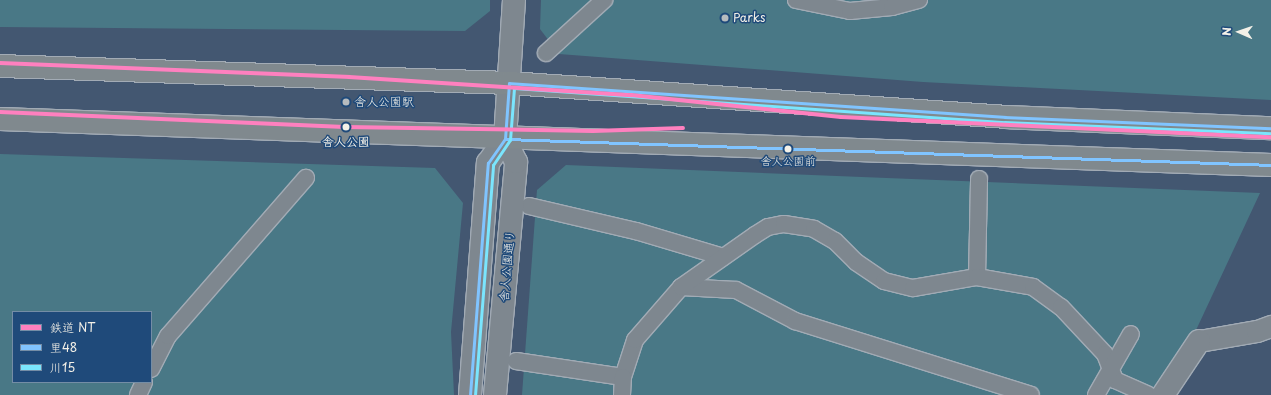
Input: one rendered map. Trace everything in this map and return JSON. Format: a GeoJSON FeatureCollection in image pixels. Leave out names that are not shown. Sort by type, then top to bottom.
{"type":"FeatureCollection","features":[{"type":"Feature","properties":{"kind":"main road"},"geometry":{"type":"LineString","coordinates":[[0,66],[509,83],[1006,117],[1271,128]]}},
{"type":"Feature","properties":{"kind":"main road"},"geometry":{"type":"LineString","coordinates":[[0,119],[1271,165]]}},
{"type":"Feature","properties":{"kind":"street","name":"舎人公園通り"},"geometry":{"type":"LineString","coordinates":[[495,395],[516,162],[505,138],[514,0]]}},
{"type":"Feature","properties":{"kind":"street"},"geometry":{"type":"LineString","coordinates":[[546,53],[604,0]]}},
{"type":"Feature","properties":{"kind":"street"},"geometry":{"type":"LineString","coordinates":[[796,0],[850,11],[892,7],[919,0]]}},
{"type":"Feature","properties":{"kind":"street"},"geometry":{"type":"LineString","coordinates":[[470,395],[488,163],[505,138]]}},
{"type":"Feature","properties":{"kind":"street"},"geometry":{"type":"LineString","coordinates":[[152,367],[168,336],[306,178]]}},
{"type":"Feature","properties":{"kind":"street"},"geometry":{"type":"LineString","coordinates":[[977,277],[979,179]]}},
{"type":"Feature","properties":{"kind":"street"},"geometry":{"type":"LineString","coordinates":[[529,206],[636,231],[723,257]]}},
{"type":"Feature","properties":{"kind":"street"},"geometry":{"type":"LineString","coordinates":[[622,395],[623,377],[635,340],[681,287],[768,227],[784,224],[814,229],[830,238],[856,262],[884,281],[913,288],[977,277],[1033,287],[1062,307],[1105,354],[1115,380],[1148,395]]}},
{"type":"Feature","properties":{"kind":"street"},"geometry":{"type":"LineString","coordinates":[[681,287],[736,290],[795,321],[1031,395]]}},
{"type":"Feature","properties":{"kind":"street"},"geometry":{"type":"LineString","coordinates":[[1163,395],[1199,341],[1257,331],[1271,326]]}},
{"type":"Feature","properties":{"kind":"street"},"geometry":{"type":"LineString","coordinates":[[1096,395],[1110,368],[1131,334]]}},
{"type":"Feature","properties":{"kind":"street"},"geometry":{"type":"LineString","coordinates":[[516,361],[623,377]]}},
{"type":"Feature","properties":{"kind":"street"},"geometry":{"type":"LineString","coordinates":[[138,395],[144,383]]}},
{"type":"Feature","properties":{"kind":"shaded area"},"geometry":{"type":"Polygon","coordinates":[[[0,0],[490,0],[490,11],[465,31],[0,27],[0,0]]]}},
{"type":"Feature","properties":{"kind":"shaded area"},"geometry":{"type":"Polygon","coordinates":[[[541,0],[1271,0],[1271,100],[923,82],[559,54],[540,29],[541,0]]]}},
{"type":"Feature","properties":{"kind":"shaded area"},"geometry":{"type":"Polygon","coordinates":[[[0,154],[435,168],[463,203],[451,332],[454,395],[0,395],[0,154]]]}},
{"type":"Feature","properties":{"kind":"shaded area"},"geometry":{"type":"Polygon","coordinates":[[[566,165],[1260,193],[1197,328],[1149,395],[522,395],[537,190],[566,165]]]}},
{"type":"Feature","properties":{"kind":"rail line","name":"NT"},"geometry":{"type":"LineString","coordinates":[[0,63],[349,77],[631,95],[841,117],[1271,137]]}},
{"type":"Feature","properties":{"kind":"rail line","name":"NT"},"geometry":{"type":"LineString","coordinates":[[0,112],[345,127],[593,131],[683,128]]}},
{"type":"Feature","properties":{"kind":"transit line","name":"里48"},"geometry":{"type":"LineString","coordinates":[[470,395],[488,163],[505,139],[509,83],[1005,117],[1271,128]]}},
{"type":"Feature","properties":{"kind":"transit line","name":"川15"},"geometry":{"type":"LineString","coordinates":[[475,395],[493,165],[510,140],[514,88],[1005,122],[1271,133]]}},
{"type":"Feature","properties":{"kind":"transit line","name":"里48"},"geometry":{"type":"LineString","coordinates":[[505,139],[1271,165]]}},
{"type":"Feature","properties":{"kind":"place","name":"Parks"},"geometry":{"type":"Point","coordinates":[725,18]}},
{"type":"Feature","properties":{"kind":"place","name":"舎人公園駅"},"geometry":{"type":"Point","coordinates":[346,102]}},
{"type":"Feature","properties":{"kind":"place","name":"舎人公園"},"geometry":{"type":"Point","coordinates":[346,127]}},
{"type":"Feature","properties":{"kind":"place","name":"舎人公園前"},"geometry":{"type":"Point","coordinates":[788,149]}}]}
